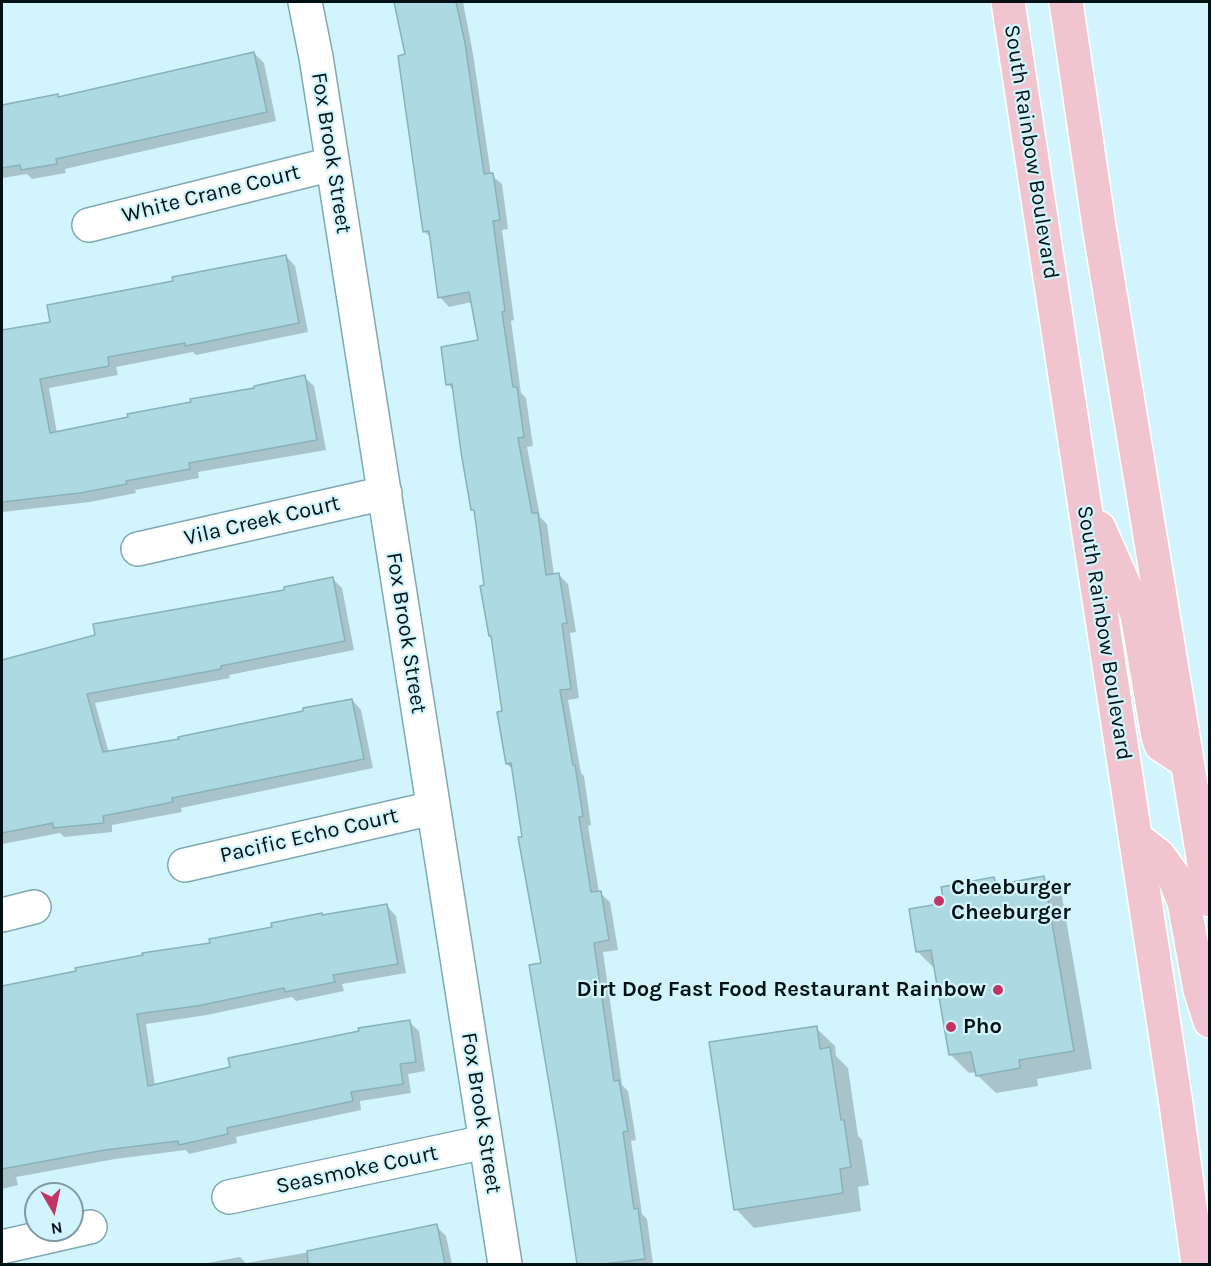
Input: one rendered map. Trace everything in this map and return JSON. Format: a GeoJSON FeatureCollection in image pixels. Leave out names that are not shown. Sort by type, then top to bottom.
{"type":"FeatureCollection","features":[{"type":"Feature","properties":{"kind":"main road","name":"South Rainbow Boulevard"},"geometry":{"type":"LineString","coordinates":[[1008,2],[1136,838],[1198,1264]]}},
{"type":"Feature","properties":{"kind":"main road"},"geometry":{"type":"LineString","coordinates":[[1066,2],[1099,226],[1209,900]]}},
{"type":"Feature","properties":{"kind":"main road"},"geometry":{"type":"LineString","coordinates":[[1082,488],[1137,614],[1161,745],[1186,762]]}},
{"type":"Feature","properties":{"kind":"main road"},"geometry":{"type":"LineString","coordinates":[[1136,838],[1158,856],[1174,877],[1184,902],[1200,990],[1209,1021]]}},
{"type":"Feature","properties":{"kind":"street","name":"Fox Brook Street"},"geometry":{"type":"LineString","coordinates":[[305,2],[385,493],[505,1264]]}},
{"type":"Feature","properties":{"kind":"street","name":"White Crane Court"},"geometry":{"type":"LineString","coordinates":[[89,225],[332,164]]}},
{"type":"Feature","properties":{"kind":"street","name":"Vila Creek Court"},"geometry":{"type":"LineString","coordinates":[[138,549],[385,493]]}},
{"type":"Feature","properties":{"kind":"street","name":"Pacific Echo Court"},"geometry":{"type":"LineString","coordinates":[[185,865],[433,808]]}},
{"type":"Feature","properties":{"kind":"street"},"geometry":{"type":"LineString","coordinates":[[2,915],[34,907]]}},
{"type":"Feature","properties":{"kind":"street","name":"Seasmoke Court"},"geometry":{"type":"LineString","coordinates":[[229,1197],[486,1142]]}},
{"type":"Feature","properties":{"kind":"street"},"geometry":{"type":"LineString","coordinates":[[2,1247],[90,1227]]}},
{"type":"Feature","properties":{"kind":"building"},"geometry":{"type":"Polygon","coordinates":[[[394,2],[456,2],[465,43],[484,174],[493,173],[500,220],[493,221],[505,311],[502,312],[513,387],[517,387],[524,437],[518,438],[532,513],[538,513],[546,575],[559,573],[567,623],[562,624],[571,689],[560,690],[583,816],[579,817],[591,892],[601,891],[609,940],[594,943],[614,1081],[619,1080],[628,1131],[623,1132],[634,1209],[638,1208],[645,1259],[603,1264],[577,1264],[529,965],[541,963],[518,837],[522,837],[511,763],[506,764],[497,712],[502,711],[491,636],[489,636],[480,586],[484,585],[474,510],[471,510],[452,384],[446,385],[441,347],[478,340],[469,292],[438,298],[429,231],[423,232],[398,56],[405,54],[394,2]]]}},
{"type":"Feature","properties":{"kind":"building"},"geometry":{"type":"Polygon","coordinates":[[[254,52],[267,112],[56,159],[57,164],[21,170],[20,165],[2,168],[2,105],[58,94],[58,97],[254,52]]]}},
{"type":"Feature","properties":{"kind":"building"},"geometry":{"type":"Polygon","coordinates":[[[286,255],[299,323],[185,346],[185,343],[108,357],[109,366],[40,379],[50,433],[128,417],[127,414],[191,402],[190,399],[254,388],[254,386],[305,375],[317,440],[189,463],[190,469],[126,481],[127,484],[80,493],[2,502],[2,330],[50,322],[47,305],[173,281],[172,277],[286,255]]]}},
{"type":"Feature","properties":{"kind":"building"},"geometry":{"type":"Polygon","coordinates":[[[333,577],[345,641],[221,666],[221,669],[87,694],[103,752],[179,739],[178,737],[303,711],[303,708],[352,699],[364,759],[172,798],[173,802],[103,816],[104,823],[53,828],[53,823],[2,833],[2,660],[95,635],[93,624],[284,590],[284,587],[333,577]]]}},
{"type":"Feature","properties":{"kind":"building"},"geometry":{"type":"Polygon","coordinates":[[[1044,876],[1074,1051],[1019,1060],[1020,1068],[976,1076],[971,1052],[949,1055],[931,950],[916,952],[909,909],[944,903],[941,887],[994,877],[996,885],[1044,876]]]}},
{"type":"Feature","properties":{"kind":"building"},"geometry":{"type":"Polygon","coordinates":[[[387,904],[398,964],[333,975],[335,982],[285,992],[284,988],[197,1006],[137,1014],[148,1086],[230,1067],[228,1058],[359,1031],[358,1028],[410,1020],[416,1062],[400,1064],[403,1084],[351,1092],[353,1101],[227,1128],[228,1134],[179,1145],[178,1141],[105,1150],[2,1169],[2,986],[76,971],[75,968],[143,955],[142,953],[210,943],[209,939],[272,927],[271,923],[387,904]]]}},
{"type":"Feature","properties":{"kind":"building"},"geometry":{"type":"Polygon","coordinates":[[[817,1026],[820,1049],[830,1047],[841,1120],[844,1120],[851,1167],[840,1169],[843,1193],[734,1210],[709,1042],[817,1026]]]}},
{"type":"Feature","properties":{"kind":"building"},"geometry":{"type":"Polygon","coordinates":[[[437,1224],[445,1264],[308,1264],[307,1251],[437,1224]]]}},
{"type":"Feature","properties":{"kind":"place","name":"Cheeburger Cheeburger"},"geometry":{"type":"Point","coordinates":[939,901]}},
{"type":"Feature","properties":{"kind":"place","name":"Dirt Dog Fast Food Restaurant Rainbow"},"geometry":{"type":"Point","coordinates":[998,990]}},
{"type":"Feature","properties":{"kind":"place","name":"Pho"},"geometry":{"type":"Point","coordinates":[951,1027]}}]}
